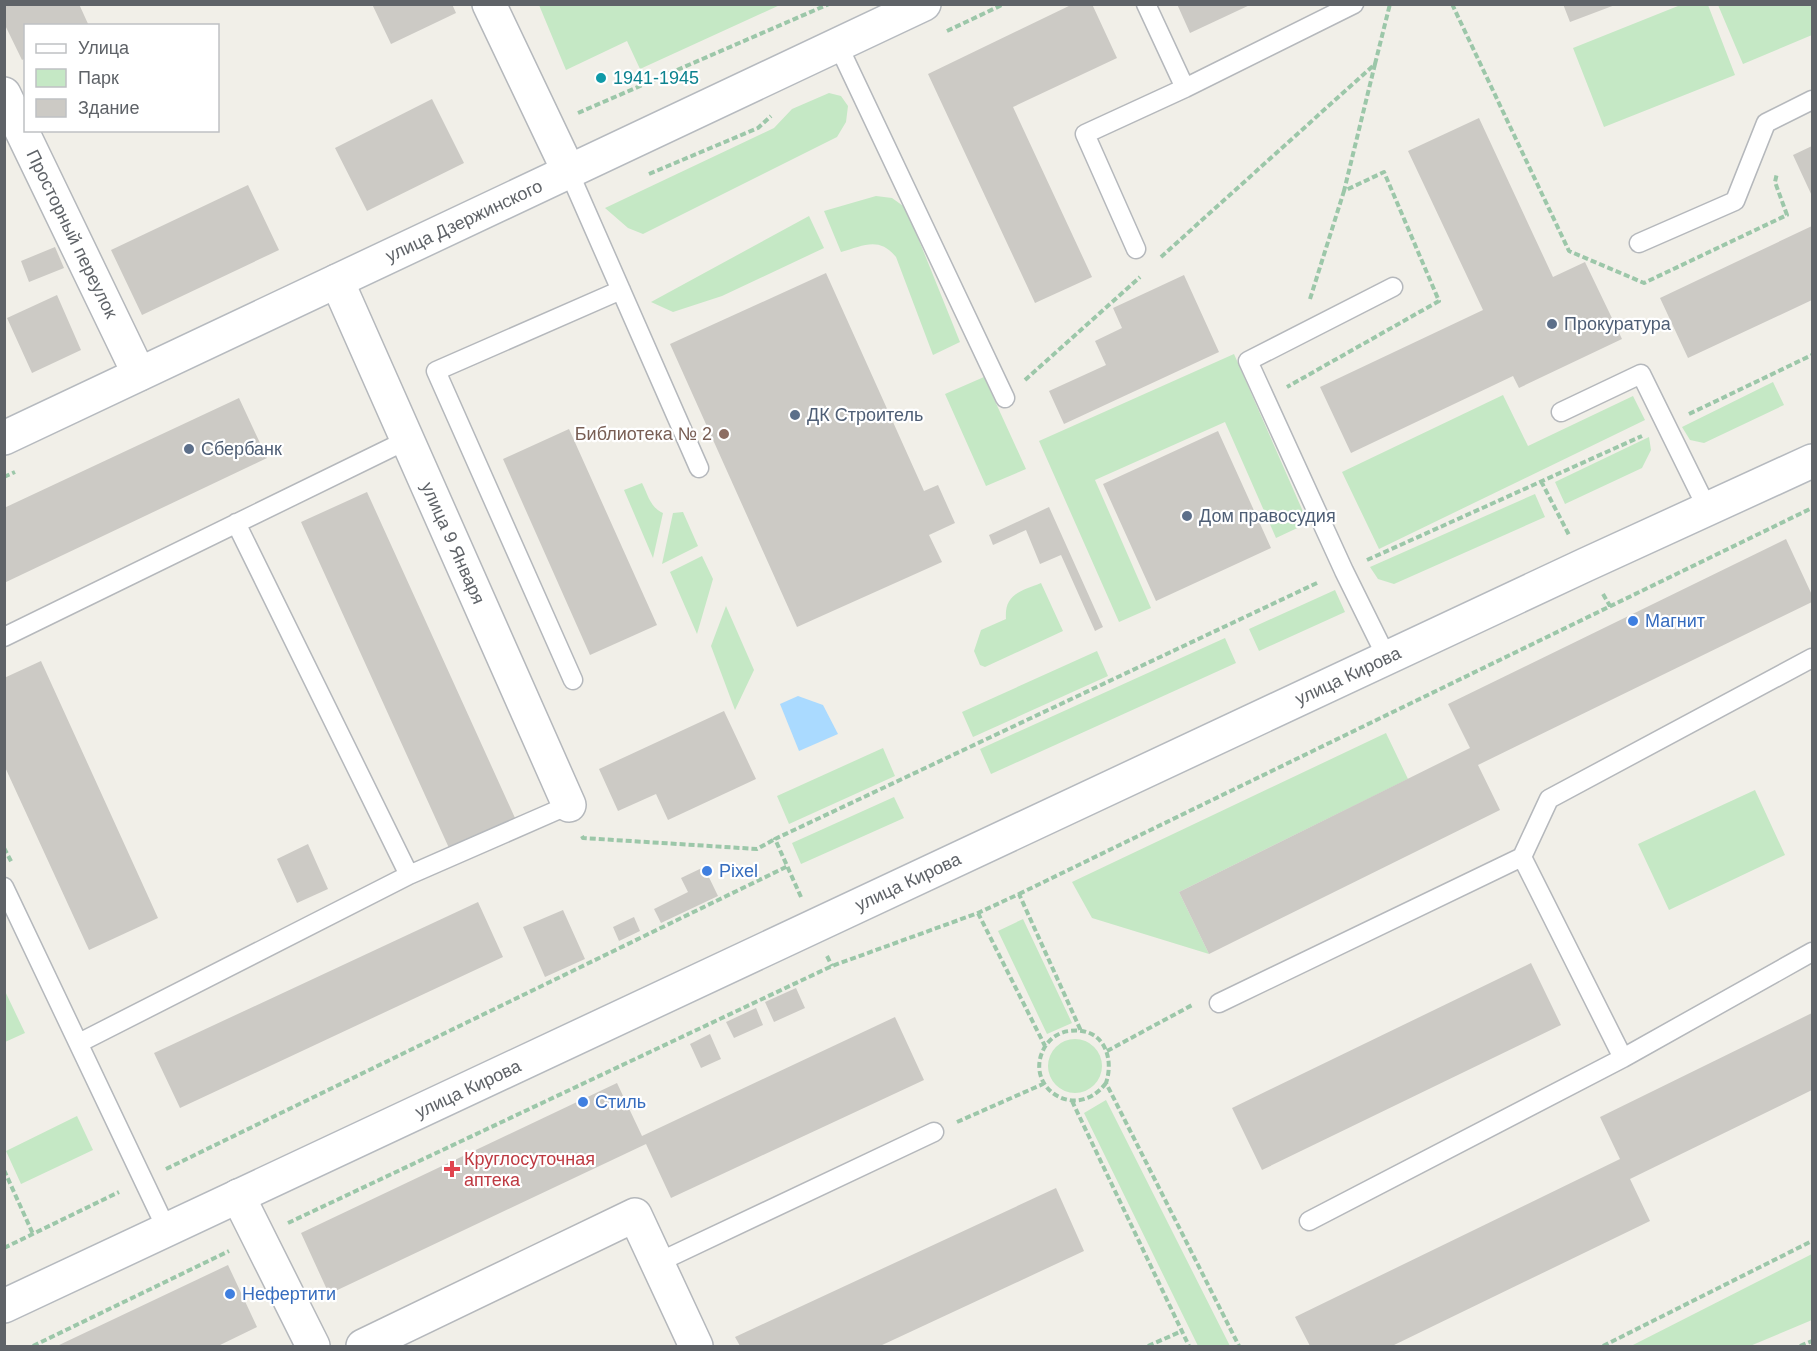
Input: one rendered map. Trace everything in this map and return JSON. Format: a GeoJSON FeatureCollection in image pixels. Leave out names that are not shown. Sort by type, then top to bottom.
{"type":"FeatureCollection","features":[{"type":"Feature","properties":{"kind":"main road"},"geometry":{"type":"LineString","coordinates":[[489,4],[569,172]]}},
{"type":"Feature","properties":{"kind":"main road","name":"улица Дзержинского"},"geometry":{"type":"LineString","coordinates":[[4,438],[924,4]]}},
{"type":"Feature","properties":{"kind":"main road","name":"Просторный переулок"},"geometry":{"type":"LineString","coordinates":[[4,94],[139,374]]}},
{"type":"Feature","properties":{"kind":"main road","name":"улица 9 Января"},"geometry":{"type":"LineString","coordinates":[[337,281],[569,805]]}},
{"type":"Feature","properties":{"kind":"main road","name":"улица Кирова"},"geometry":{"type":"LineString","coordinates":[[4,1306],[1707,508],[1812,461]]}},
{"type":"Feature","properties":{"kind":"main road"},"geometry":{"type":"LineString","coordinates":[[238,1196],[314,1347]]}},
{"type":"Feature","properties":{"kind":"main road"},"geometry":{"type":"LineString","coordinates":[[363,1347],[635,1215],[696,1347]]}},
{"type":"Feature","properties":{"kind":"lane"},"geometry":{"type":"LineString","coordinates":[[1146,4],[1185,88]]}},
{"type":"Feature","properties":{"kind":"lane"},"geometry":{"type":"LineString","coordinates":[[1136,249],[1085,134],[1185,88],[1354,4]]}},
{"type":"Feature","properties":{"kind":"lane"},"geometry":{"type":"LineString","coordinates":[[838,45],[1005,398]]}},
{"type":"Feature","properties":{"kind":"lane"},"geometry":{"type":"LineString","coordinates":[[1639,243],[1735,201],[1766,123],[1812,100]]}},
{"type":"Feature","properties":{"kind":"lane"},"geometry":{"type":"LineString","coordinates":[[569,172],[699,468]]}},
{"type":"Feature","properties":{"kind":"lane"},"geometry":{"type":"LineString","coordinates":[[1387,658],[1344,571],[1248,362],[1393,287]]}},
{"type":"Feature","properties":{"kind":"lane"},"geometry":{"type":"LineString","coordinates":[[573,680],[436,371],[621,290]]}},
{"type":"Feature","properties":{"kind":"lane"},"geometry":{"type":"LineString","coordinates":[[1561,412],[1641,374],[1707,508]]}},
{"type":"Feature","properties":{"kind":"lane"},"geometry":{"type":"LineString","coordinates":[[4,637],[407,440]]}},
{"type":"Feature","properties":{"kind":"lane"},"geometry":{"type":"LineString","coordinates":[[236,523],[409,875]]}},
{"type":"Feature","properties":{"kind":"lane"},"geometry":{"type":"LineString","coordinates":[[1219,1003],[1522,857],[1549,799],[1812,658]]}},
{"type":"Feature","properties":{"kind":"lane"},"geometry":{"type":"LineString","coordinates":[[79,1043],[409,875],[569,805]]}},
{"type":"Feature","properties":{"kind":"lane"},"geometry":{"type":"LineString","coordinates":[[1522,857],[1623,1058]]}},
{"type":"Feature","properties":{"kind":"lane"},"geometry":{"type":"LineString","coordinates":[[4,887],[167,1230]]}},
{"type":"Feature","properties":{"kind":"lane"},"geometry":{"type":"LineString","coordinates":[[1308,1221],[1623,1058],[1812,952]]}},
{"type":"Feature","properties":{"kind":"lane"},"geometry":{"type":"LineString","coordinates":[[657,1263],[934,1132]]}},
{"type":"Feature","properties":{"kind":"path"},"geometry":{"type":"LineString","coordinates":[[1322,261],[1344,191],[1390,4]]}},
{"type":"Feature","properties":{"kind":"path"},"geometry":{"type":"LineString","coordinates":[[1452,4],[1569,251],[1644,283],[1787,215],[1775,182],[1778,171]]}},
{"type":"Feature","properties":{"kind":"path"},"geometry":{"type":"LineString","coordinates":[[1155,263],[1376,64]]}},
{"type":"Feature","properties":{"kind":"path"},"geometry":{"type":"LineString","coordinates":[[1292,398],[1287,387],[1438,301],[1384,172],[1344,191]]}},
{"type":"Feature","properties":{"kind":"path"},"geometry":{"type":"LineString","coordinates":[[1005,398],[1146,271]]}},
{"type":"Feature","properties":{"kind":"path"},"geometry":{"type":"LineString","coordinates":[[569,805],[583,838],[757,849],[1344,571],[1812,356]]}},
{"type":"Feature","properties":{"kind":"path"},"geometry":{"type":"LineString","coordinates":[[33,1347],[832,966],[978,913],[1812,508]]}},
{"type":"Feature","properties":{"kind":"path"},"geometry":{"type":"LineString","coordinates":[[4,1248],[788,866],[775,839]]}},
{"type":"Feature","properties":{"kind":"path"},"geometry":{"type":"LineString","coordinates":[[1018,894],[1082,1031]]}},
{"type":"Feature","properties":{"kind":"path"},"geometry":{"type":"LineString","coordinates":[[978,913],[1045,1047]]}},
{"type":"Feature","properties":{"kind":"path"},"geometry":{"type":"LineString","coordinates":[[1107,1051],[1215,993],[1219,1003]]}},
{"type":"Feature","properties":{"kind":"path"},"geometry":{"type":"LineString","coordinates":[[1073,1030],[1082,1031],[1097,1038],[1107,1051],[1110,1062],[1106,1083],[1100,1091],[1082,1101],[1062,1099],[1053,1094],[1044,1083],[1040,1066],[1041,1056],[1045,1047],[1057,1035],[1073,1030]]}},
{"type":"Feature","properties":{"kind":"path"},"geometry":{"type":"LineString","coordinates":[[934,1132],[1044,1083]]}},
{"type":"Feature","properties":{"kind":"path"},"geometry":{"type":"LineString","coordinates":[[1106,1083],[1239,1347]]}},
{"type":"Feature","properties":{"kind":"path"},"geometry":{"type":"LineString","coordinates":[[1072,1101],[1189,1347]]}},
{"type":"Feature","properties":{"kind":"path"},"geometry":{"type":"LineString","coordinates":[[4,1170],[33,1234]]}},
{"type":"Feature","properties":{"kind":"path"},"geometry":{"type":"LineString","coordinates":[[1604,1347],[1812,1240]]}},
{"type":"Feature","properties":{"kind":"path"},"geometry":{"type":"LineString","coordinates":[[1148,1347],[1182,1331]]}},
{"type":"Feature","properties":{"kind":"path"},"geometry":{"type":"LineString","coordinates":[[1800,1347],[1812,1341]]}},
{"type":"Feature","properties":{"kind":"green space"},"geometry":{"type":"Polygon","coordinates":[[[1683,4],[1708,5],[1735,75],[1604,127],[1573,48],[1683,4]]]}},
{"type":"Feature","properties":{"kind":"green space"},"geometry":{"type":"Polygon","coordinates":[[[539,5],[780,5],[640,69],[627,41],[566,70],[539,5]]]}},
{"type":"Feature","properties":{"kind":"green space"},"geometry":{"type":"Polygon","coordinates":[[[1718,5],[1812,5],[1812,35],[1743,64],[1718,5]]]}},
{"type":"Feature","properties":{"kind":"green space"},"geometry":{"type":"Polygon","coordinates":[[[829,93],[841,96],[848,106],[846,122],[837,137],[643,234],[628,228],[605,208],[774,128],[792,109],[829,93]]]}},
{"type":"Feature","properties":{"kind":"green space"},"geometry":{"type":"Polygon","coordinates":[[[876,196],[892,198],[906,208],[960,342],[933,355],[896,257],[883,247],[870,244],[841,252],[824,211],[876,196]]]}},
{"type":"Feature","properties":{"kind":"green space"},"geometry":{"type":"Polygon","coordinates":[[[809,216],[824,248],[722,296],[673,312],[651,302],[809,216]]]}},
{"type":"Feature","properties":{"kind":"green space"},"geometry":{"type":"Polygon","coordinates":[[[1234,354],[1308,523],[1276,538],[1225,422],[1095,480],[1151,608],[1119,622],[1039,441],[1234,354]]]}},
{"type":"Feature","properties":{"kind":"green space"},"geometry":{"type":"Polygon","coordinates":[[[984,377],[1026,469],[986,486],[945,394],[984,377]]]}},
{"type":"Feature","properties":{"kind":"green space"},"geometry":{"type":"Polygon","coordinates":[[[1773,382],[1784,405],[1704,443],[1690,440],[1682,427],[1773,382]]]}},
{"type":"Feature","properties":{"kind":"green space"},"geometry":{"type":"Polygon","coordinates":[[[1503,395],[1528,446],[1633,396],[1645,420],[1379,549],[1342,472],[1503,395]]]}},
{"type":"Feature","properties":{"kind":"green space"},"geometry":{"type":"Polygon","coordinates":[[[1649,437],[1651,450],[1642,468],[1565,504],[1555,482],[1649,437]]]}},
{"type":"Feature","properties":{"kind":"green space"},"geometry":{"type":"Polygon","coordinates":[[[642,483],[652,504],[663,513],[653,558],[624,490],[642,483]]]}},
{"type":"Feature","properties":{"kind":"green space"},"geometry":{"type":"Polygon","coordinates":[[[1535,494],[1545,517],[1394,584],[1378,579],[1370,567],[1535,494]]]}},
{"type":"Feature","properties":{"kind":"green space"},"geometry":{"type":"Polygon","coordinates":[[[683,512],[698,546],[662,564],[673,513],[683,512]]]}},
{"type":"Feature","properties":{"kind":"green space"},"geometry":{"type":"Polygon","coordinates":[[[702,556],[713,579],[697,634],[670,572],[702,556]]]}},
{"type":"Feature","properties":{"kind":"green space"},"geometry":{"type":"Polygon","coordinates":[[[1041,583],[1063,631],[985,667],[980,665],[974,651],[981,630],[1006,619],[1006,611],[1011,599],[1021,591],[1041,583]]]}},
{"type":"Feature","properties":{"kind":"green space"},"geometry":{"type":"Polygon","coordinates":[[[1335,590],[1345,612],[1259,651],[1249,629],[1335,590]]]}},
{"type":"Feature","properties":{"kind":"green space"},"geometry":{"type":"Polygon","coordinates":[[[726,606],[754,670],[735,710],[711,646],[726,606]]]}},
{"type":"Feature","properties":{"kind":"green space"},"geometry":{"type":"Polygon","coordinates":[[[1225,638],[1236,663],[991,774],[980,749],[1225,638]]]}},
{"type":"Feature","properties":{"kind":"green space"},"geometry":{"type":"Polygon","coordinates":[[[1097,651],[1108,676],[973,737],[962,712],[1097,651]]]}},
{"type":"Feature","properties":{"kind":"green space"},"geometry":{"type":"Polygon","coordinates":[[[1386,733],[1408,779],[1179,892],[1209,954],[1092,918],[1072,882],[1386,733]]]}},
{"type":"Feature","properties":{"kind":"green space"},"geometry":{"type":"Polygon","coordinates":[[[883,748],[895,776],[789,824],[777,796],[883,748]]]}},
{"type":"Feature","properties":{"kind":"green space"},"geometry":{"type":"Polygon","coordinates":[[[1755,790],[1785,855],[1669,910],[1638,844],[1755,790]]]}},
{"type":"Feature","properties":{"kind":"green space"},"geometry":{"type":"Polygon","coordinates":[[[894,797],[904,818],[801,864],[792,843],[894,797]]]}},
{"type":"Feature","properties":{"kind":"green space"},"geometry":{"type":"Polygon","coordinates":[[[1023,919],[1072,1023],[1047,1034],[998,931],[1023,919]]]}},
{"type":"Feature","properties":{"kind":"green space"},"geometry":{"type":"Polygon","coordinates":[[[4,989],[25,1033],[5,1042],[4,1042],[4,989]]]}},
{"type":"Feature","properties":{"kind":"green space"},"geometry":{"type":"Polygon","coordinates":[[[1075,1039],[1085,1041],[1094,1047],[1100,1056],[1102,1066],[1100,1076],[1094,1085],[1085,1091],[1075,1093],[1065,1091],[1056,1085],[1050,1076],[1048,1066],[1050,1056],[1056,1047],[1065,1041],[1075,1039]]]}},
{"type":"Feature","properties":{"kind":"green space"},"geometry":{"type":"Polygon","coordinates":[[[1106,1100],[1230,1346],[1198,1346],[1084,1113],[1106,1100]]]}},
{"type":"Feature","properties":{"kind":"green space"},"geometry":{"type":"Polygon","coordinates":[[[77,1116],[93,1150],[21,1184],[6,1151],[77,1116]]]}},
{"type":"Feature","properties":{"kind":"green space"},"geometry":{"type":"Polygon","coordinates":[[[1812,1254],[1812,1320],[1750,1346],[1631,1346],[1812,1254]]]}},
{"type":"Feature","properties":{"kind":"water"},"geometry":{"type":"Polygon","coordinates":[[[798,696],[823,705],[838,734],[799,751],[780,704],[798,696]]]}},
{"type":"Feature","properties":{"kind":"building"},"geometry":{"type":"Polygon","coordinates":[[[4,4],[79,4],[88,24],[24,24],[24,59],[22,60],[4,23],[4,4]]]}},
{"type":"Feature","properties":{"kind":"building"},"geometry":{"type":"Polygon","coordinates":[[[372,4],[452,4],[456,13],[391,44],[372,4]]]}},
{"type":"Feature","properties":{"kind":"building"},"geometry":{"type":"Polygon","coordinates":[[[1073,4],[1092,4],[1117,58],[1013,107],[1092,277],[1035,303],[928,74],[1073,4]]]}},
{"type":"Feature","properties":{"kind":"building"},"geometry":{"type":"Polygon","coordinates":[[[1177,4],[1252,4],[1190,33],[1177,4]]]}},
{"type":"Feature","properties":{"kind":"building"},"geometry":{"type":"Polygon","coordinates":[[[1563,4],[1615,4],[1615,5],[1570,22],[1563,4]]]}},
{"type":"Feature","properties":{"kind":"building"},"geometry":{"type":"Polygon","coordinates":[[[432,99],[464,163],[367,211],[335,148],[432,99]]]}},
{"type":"Feature","properties":{"kind":"building"},"geometry":{"type":"Polygon","coordinates":[[[1479,118],[1553,277],[1585,262],[1622,339],[1519,388],[1513,376],[1351,453],[1320,387],[1483,310],[1408,151],[1479,118]]]}},
{"type":"Feature","properties":{"kind":"building"},"geometry":{"type":"Polygon","coordinates":[[[1812,146],[1812,196],[1793,155],[1812,146]]]}},
{"type":"Feature","properties":{"kind":"building"},"geometry":{"type":"Polygon","coordinates":[[[248,185],[279,250],[142,315],[111,250],[248,185]]]}},
{"type":"Feature","properties":{"kind":"building"},"geometry":{"type":"Polygon","coordinates":[[[1812,226],[1812,300],[1688,358],[1660,298],[1812,226]]]}},
{"type":"Feature","properties":{"kind":"building"},"geometry":{"type":"Polygon","coordinates":[[[55,247],[64,268],[29,282],[21,261],[55,247]]]}},
{"type":"Feature","properties":{"kind":"building","name":"ДК Строитель"},"geometry":{"type":"Polygon","coordinates":[[[826,273],[924,491],[938,485],[955,523],[929,535],[942,562],[797,627],[670,344],[826,273]]]}},
{"type":"Feature","properties":{"kind":"building"},"geometry":{"type":"Polygon","coordinates":[[[1184,275],[1219,352],[1064,424],[1049,391],[1106,365],[1095,341],[1122,328],[1113,308],[1184,275]]]}},
{"type":"Feature","properties":{"kind":"building"},"geometry":{"type":"Polygon","coordinates":[[[57,295],[81,350],[32,373],[7,318],[57,295]]]}},
{"type":"Feature","properties":{"kind":"building"},"geometry":{"type":"Polygon","coordinates":[[[239,398],[267,458],[4,583],[4,508],[239,398]]]}},
{"type":"Feature","properties":{"kind":"building"},"geometry":{"type":"Polygon","coordinates":[[[569,429],[657,625],[590,655],[503,459],[569,429]]]}},
{"type":"Feature","properties":{"kind":"building","name":"Дом правосудия"},"geometry":{"type":"Polygon","coordinates":[[[1218,431],[1271,548],[1156,601],[1103,484],[1218,431]]]}},
{"type":"Feature","properties":{"kind":"building"},"geometry":{"type":"Polygon","coordinates":[[[367,492],[515,818],[449,848],[301,522],[367,492]]]}},
{"type":"Feature","properties":{"kind":"building"},"geometry":{"type":"Polygon","coordinates":[[[1049,507],[1103,627],[1095,631],[1061,555],[1040,564],[1026,530],[993,545],[989,535],[1049,507]]]}},
{"type":"Feature","properties":{"kind":"building"},"geometry":{"type":"Polygon","coordinates":[[[1786,539],[1812,595],[1812,602],[1478,765],[1500,810],[1209,954],[1179,892],[1470,748],[1448,704],[1786,539]]]}},
{"type":"Feature","properties":{"kind":"building"},"geometry":{"type":"Polygon","coordinates":[[[41,661],[158,918],[89,950],[4,765],[4,678],[41,661]]]}},
{"type":"Feature","properties":{"kind":"building"},"geometry":{"type":"Polygon","coordinates":[[[724,711],[756,779],[668,820],[656,794],[618,811],[599,769],[724,711]]]}},
{"type":"Feature","properties":{"kind":"building"},"geometry":{"type":"Polygon","coordinates":[[[308,844],[328,889],[297,903],[277,859],[308,844]]]}},
{"type":"Feature","properties":{"kind":"building"},"geometry":{"type":"Polygon","coordinates":[[[704,867],[718,896],[661,923],[654,909],[688,892],[681,878],[704,867]]]}},
{"type":"Feature","properties":{"kind":"building"},"geometry":{"type":"Polygon","coordinates":[[[478,902],[503,957],[180,1108],[154,1053],[478,902]]]}},
{"type":"Feature","properties":{"kind":"building"},"geometry":{"type":"Polygon","coordinates":[[[563,910],[585,959],[545,977],[523,927],[563,910]]]}},
{"type":"Feature","properties":{"kind":"building"},"geometry":{"type":"Polygon","coordinates":[[[634,917],[640,931],[619,941],[613,927],[634,917]]]}},
{"type":"Feature","properties":{"kind":"building"},"geometry":{"type":"Polygon","coordinates":[[[1531,963],[1561,1025],[1262,1170],[1232,1108],[1531,963]]]}},
{"type":"Feature","properties":{"kind":"building"},"geometry":{"type":"Polygon","coordinates":[[[796,988],[805,1008],[774,1022],[765,1002],[796,988]]]}},
{"type":"Feature","properties":{"kind":"building"},"geometry":{"type":"Polygon","coordinates":[[[756,1008],[763,1025],[734,1038],[726,1022],[756,1008]]]}},
{"type":"Feature","properties":{"kind":"building"},"geometry":{"type":"Polygon","coordinates":[[[1812,1013],[1812,1090],[1630,1179],[1650,1221],[1392,1346],[1310,1346],[1295,1317],[1620,1159],[1600,1117],[1812,1013]]]}},
{"type":"Feature","properties":{"kind":"building"},"geometry":{"type":"Polygon","coordinates":[[[895,1017],[924,1080],[671,1198],[646,1144],[329,1294],[301,1233],[617,1083],[642,1136],[895,1017]]]}},
{"type":"Feature","properties":{"kind":"building"},"geometry":{"type":"Polygon","coordinates":[[[710,1034],[721,1059],[701,1068],[690,1044],[710,1034]]]}},
{"type":"Feature","properties":{"kind":"building"},"geometry":{"type":"Polygon","coordinates":[[[1056,1188],[1084,1251],[880,1346],[740,1346],[735,1337],[1056,1188]]]}},
{"type":"Feature","properties":{"kind":"building"},"geometry":{"type":"Polygon","coordinates":[[[228,1265],[257,1327],[218,1346],[57,1346],[228,1265]]]}},
{"type":"Feature","properties":{"kind":"place","name":"1941-1945"},"geometry":{"type":"Point","coordinates":[601,78]}},
{"type":"Feature","properties":{"kind":"place","name":"Прокуратура"},"geometry":{"type":"Point","coordinates":[1552,324]}},
{"type":"Feature","properties":{"kind":"place","name":"ДК Строитель"},"geometry":{"type":"Point","coordinates":[795,415]}},
{"type":"Feature","properties":{"kind":"place","name":"Библиотека № 2"},"geometry":{"type":"Point","coordinates":[724,434]}},
{"type":"Feature","properties":{"kind":"place","name":"Сбербанк"},"geometry":{"type":"Point","coordinates":[189,449]}},
{"type":"Feature","properties":{"kind":"place","name":"Дом правосудия"},"geometry":{"type":"Point","coordinates":[1187,516]}},
{"type":"Feature","properties":{"kind":"place","name":"Магнит"},"geometry":{"type":"Point","coordinates":[1633,621]}},
{"type":"Feature","properties":{"kind":"place","name":"Pixel"},"geometry":{"type":"Point","coordinates":[707,871]}},
{"type":"Feature","properties":{"kind":"place","name":"Стиль"},"geometry":{"type":"Point","coordinates":[583,1102]}},
{"type":"Feature","properties":{"kind":"place","name":"Круглосуточная аптека"},"geometry":{"type":"Point","coordinates":[452,1169]}},
{"type":"Feature","properties":{"kind":"place","name":"Нефертити"},"geometry":{"type":"Point","coordinates":[230,1294]}}]}
